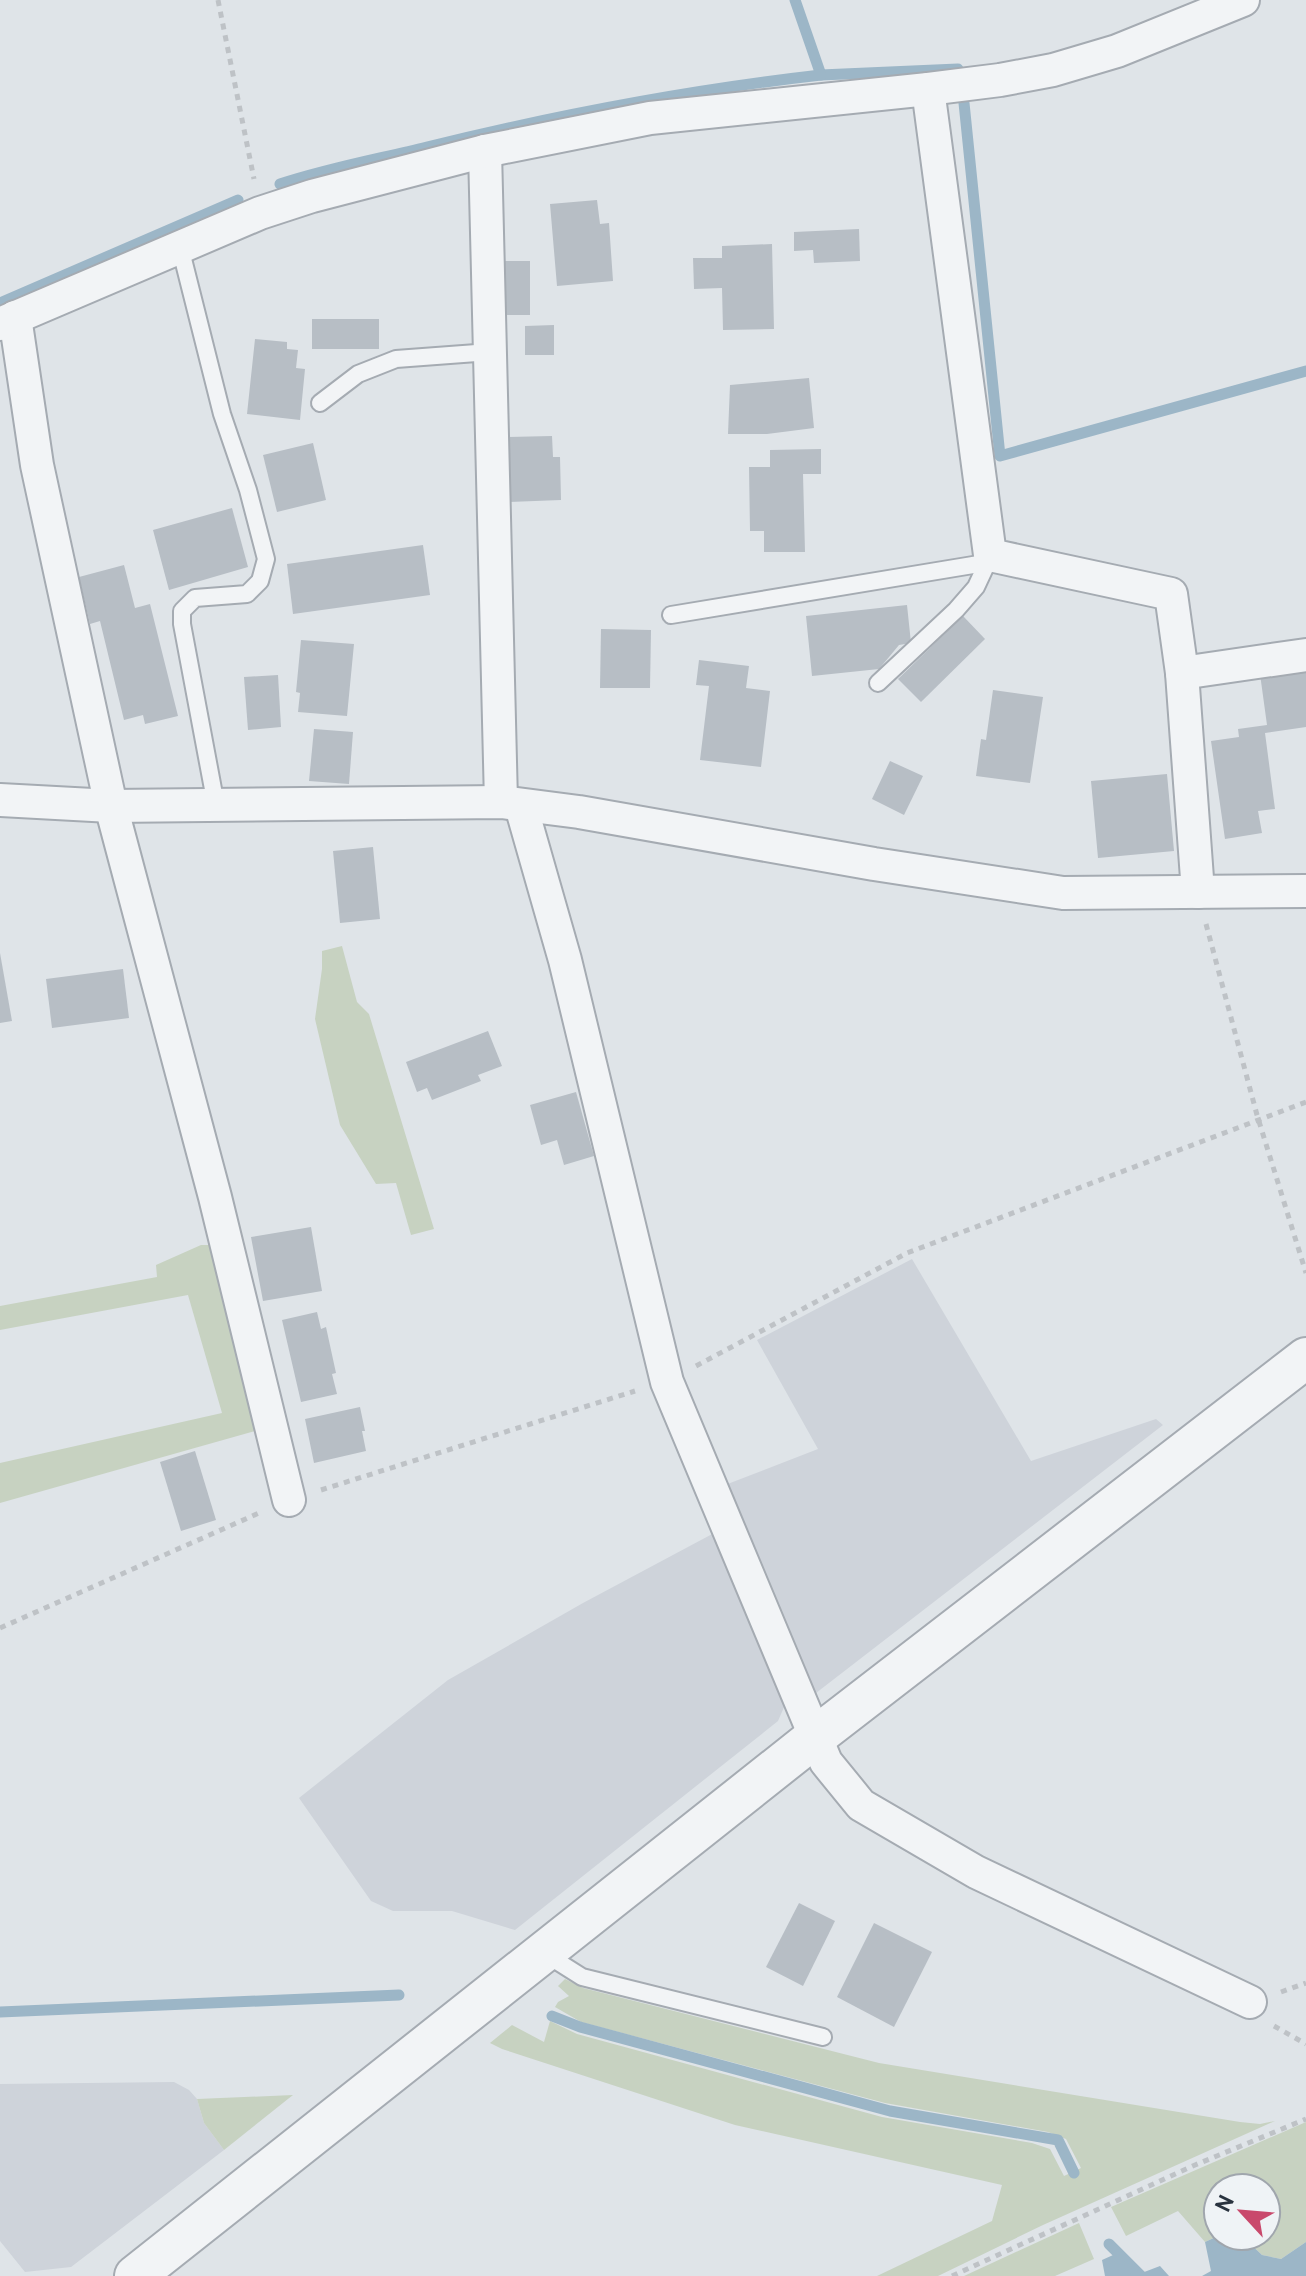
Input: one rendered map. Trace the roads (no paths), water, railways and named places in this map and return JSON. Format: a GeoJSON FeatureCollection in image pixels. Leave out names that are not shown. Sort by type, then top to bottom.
{"type":"FeatureCollection","features":[{"type":"Feature","properties":{"kind":"street"},"geometry":{"type":"LineString","coordinates":[[289,1500],[211,1182],[111,806],[8,321],[260,213],[312,196],[485,151],[650,118],[928,89],[1053,70],[1117,51],[1243,0]]}},
{"type":"Feature","properties":{"kind":"street"},"geometry":{"type":"LineString","coordinates":[[928,89],[990,555],[1171,594],[1182,673],[1198,892]]}},
{"type":"Feature","properties":{"kind":"street"},"geometry":{"type":"LineString","coordinates":[[485,151],[490,352],[511,804],[565,960],[667,1382],[814,1738],[826,1762],[861,1805],[976,1872],[1250,2002]]}},
{"type":"Feature","properties":{"kind":"street"},"geometry":{"type":"LineString","coordinates":[[1182,673],[1306,655]]}},
{"type":"Feature","properties":{"kind":"street"},"geometry":{"type":"LineString","coordinates":[[0,800],[111,806],[511,804],[579,812],[874,864],[1063,893],[1306,891]]}},
{"type":"Feature","properties":{"kind":"street"},"geometry":{"type":"LineString","coordinates":[[135,2276],[814,1738],[1306,1358]]}},
{"type":"Feature","properties":{"kind":"lane"},"geometry":{"type":"LineString","coordinates":[[180,247],[222,414],[248,490],[266,559],[260,581],[247,594],[195,598],[182,611],[216,805]]}},
{"type":"Feature","properties":{"kind":"lane"},"geometry":{"type":"LineString","coordinates":[[320,403],[358,374],[396,359],[490,352]]}},
{"type":"Feature","properties":{"kind":"lane"},"geometry":{"type":"LineString","coordinates":[[671,615],[979,564],[990,555]]}},
{"type":"Feature","properties":{"kind":"lane"},"geometry":{"type":"LineString","coordinates":[[878,683],[956,610],[976,587],[990,555]]}},
{"type":"Feature","properties":{"kind":"lane"},"geometry":{"type":"LineString","coordinates":[[543,1953],[582,1977],[823,2037]]}},
{"type":"Feature","properties":{"kind":"water"},"geometry":{"type":"Polygon","coordinates":[[[1306,2242],[1306,2276],[1202,2276],[1211,2271],[1207,2252],[1259,2252],[1281,2259],[1306,2242]]]}},
{"type":"Feature","properties":{"kind":"water"},"geometry":{"type":"Polygon","coordinates":[[[1122,2251],[1139,2274],[1160,2266],[1169,2276],[1105,2276],[1102,2260],[1122,2251]]]}},
{"type":"Feature","properties":{"kind":"waterway"},"geometry":{"type":"LineString","coordinates":[[795,0],[821,75],[958,69]]}},
{"type":"Feature","properties":{"kind":"waterway"},"geometry":{"type":"LineString","coordinates":[[280,184],[353,164],[574,114],[722,88],[821,75]]}},
{"type":"Feature","properties":{"kind":"waterway"},"geometry":{"type":"LineString","coordinates":[[964,103],[1000,456],[1306,371]]}},
{"type":"Feature","properties":{"kind":"waterway"},"geometry":{"type":"LineString","coordinates":[[0,303],[238,200]]}},
{"type":"Feature","properties":{"kind":"waterway"},"geometry":{"type":"LineString","coordinates":[[0,2012],[399,1995]]}},
{"type":"Feature","properties":{"kind":"waterway"},"geometry":{"type":"LineString","coordinates":[[552,2016],[580,2027],[890,2111],[1058,2140],[1074,2173]]}},
{"type":"Feature","properties":{"kind":"waterway"},"geometry":{"type":"LineString","coordinates":[[1109,2244],[1141,2276]]}}]}
